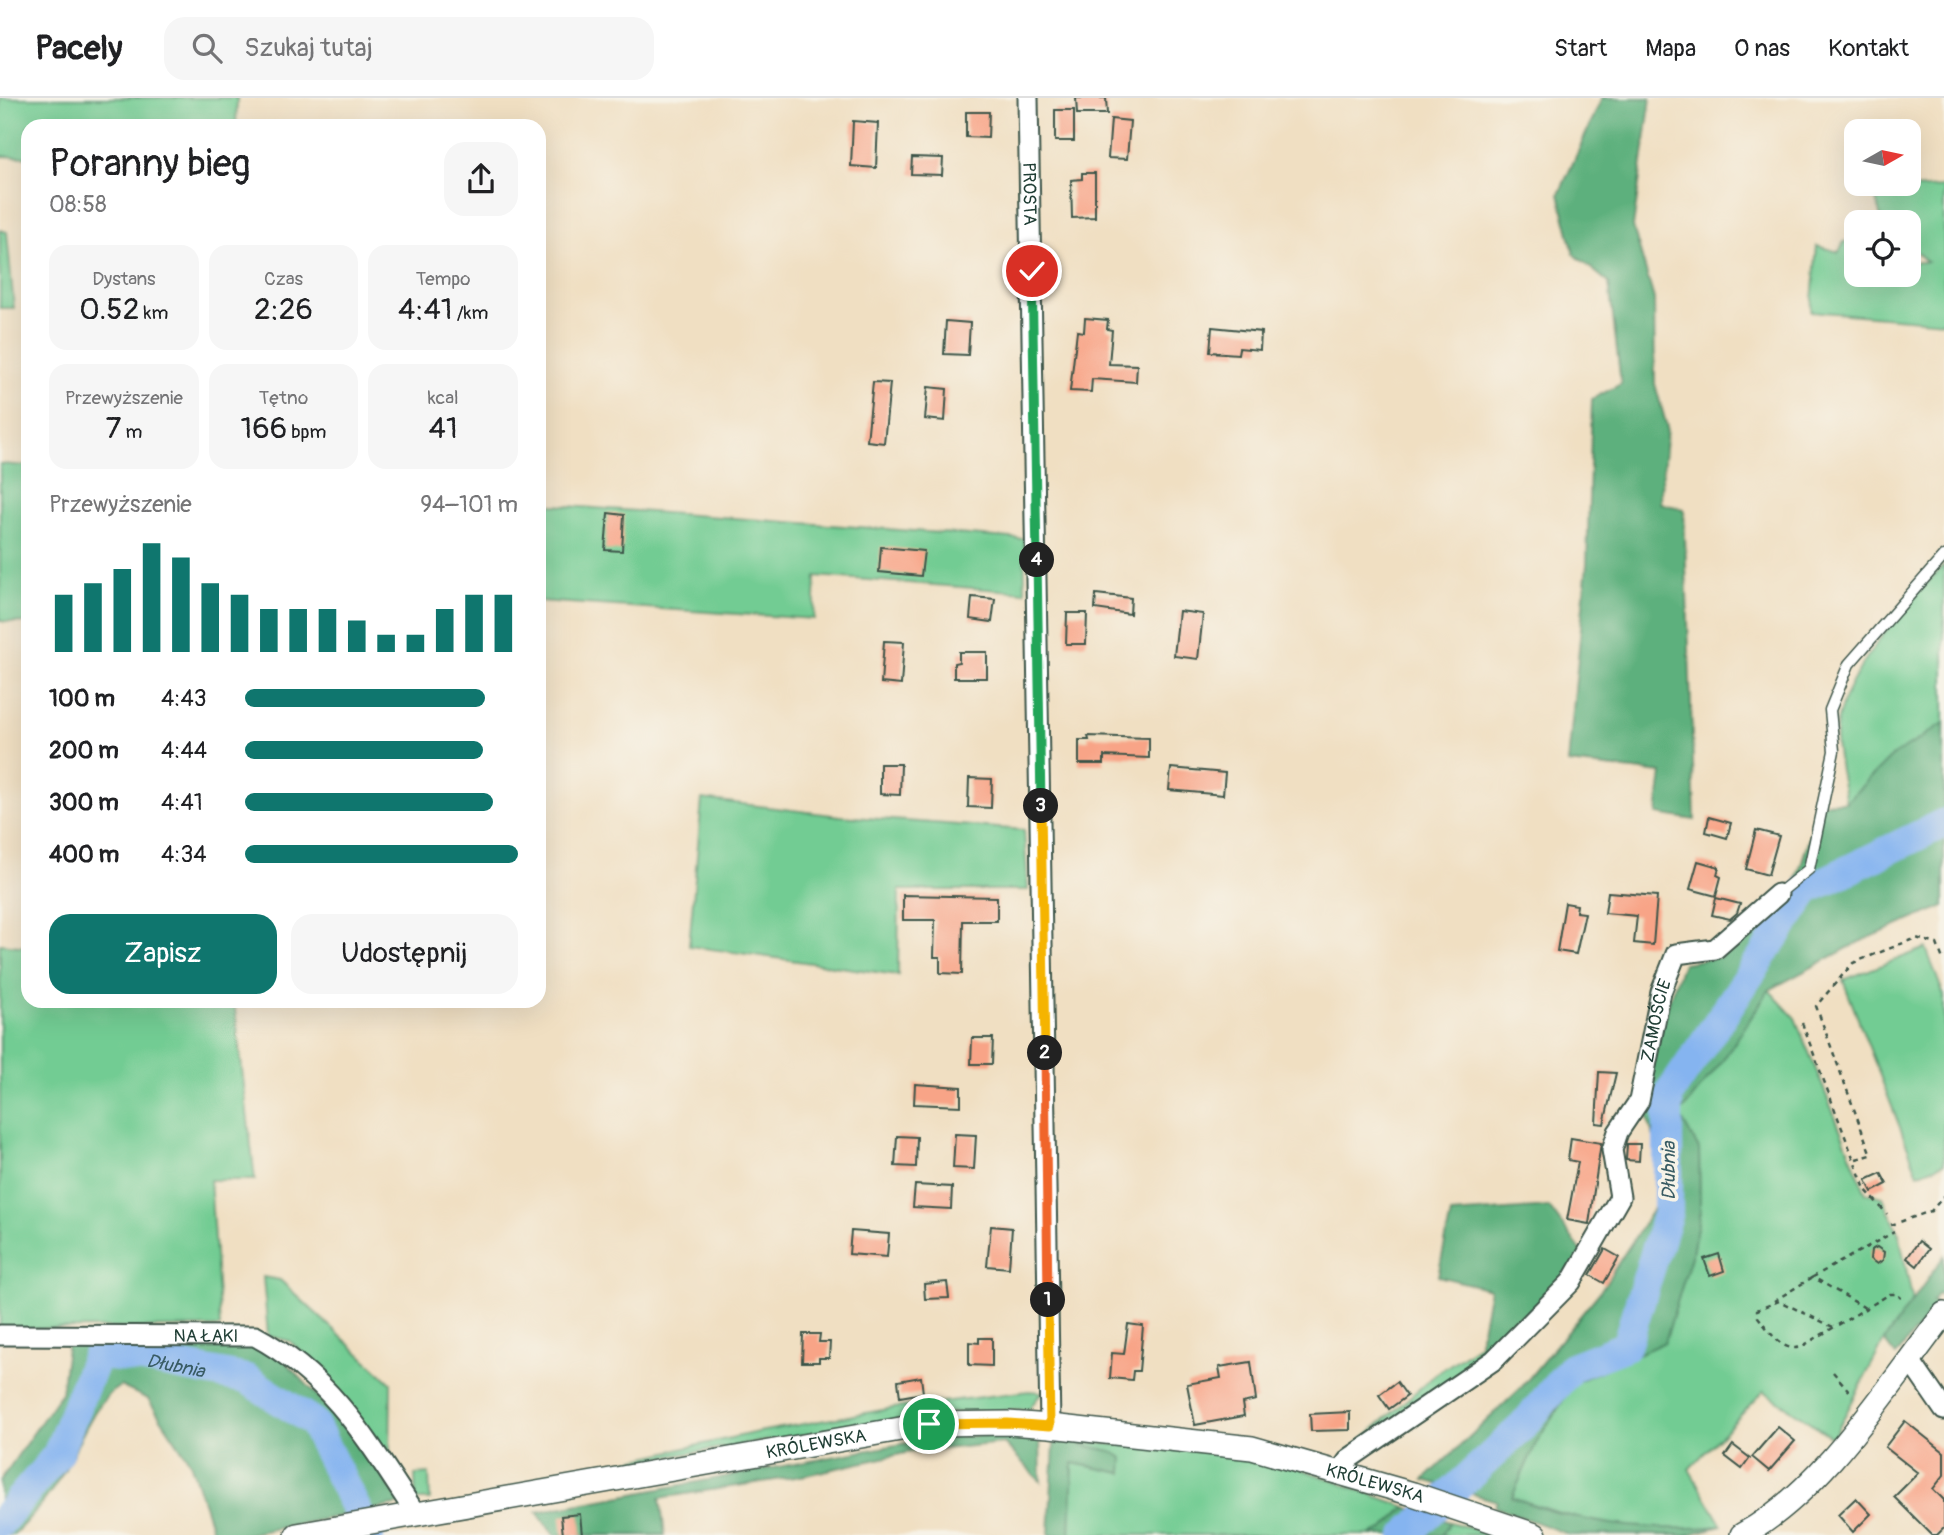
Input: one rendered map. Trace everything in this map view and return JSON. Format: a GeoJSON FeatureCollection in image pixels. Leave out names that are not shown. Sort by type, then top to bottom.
{"type":"FeatureCollection","features":[{"type":"Feature","properties":{"kind":"street","name":"PROSTA"},"geometry":{"type":"LineString","coordinates":[[1028,98],[1050,1426]]}},
{"type":"Feature","properties":{"kind":"street","name":"ZAMOŚCIE"},"geometry":{"type":"LineString","coordinates":[[1338,1474],[1350,1458],[1494,1360],[1571,1282],[1620,1197],[1612,1150],[1618,1132],[1639,1101],[1661,992],[1676,954],[1715,949],[1778,894]]}},
{"type":"Feature","properties":{"kind":"street"},"geometry":{"type":"LineString","coordinates":[[1742,1535],[1768,1521],[1820,1474],[1944,1314]]}},
{"type":"Feature","properties":{"kind":"street","name":"NA ŁĄKI"},"geometry":{"type":"LineString","coordinates":[[0,1335],[255,1336],[307,1369],[368,1437],[406,1516]]}},
{"type":"Feature","properties":{"kind":"street"},"geometry":{"type":"LineString","coordinates":[[1909,1359],[1944,1410]]}},
{"type":"Feature","properties":{"kind":"street","name":"KRÓLEWSKA"},"geometry":{"type":"LineString","coordinates":[[297,1535],[929,1424],[1008,1423],[1252,1448],[1413,1494],[1535,1535]]}},
{"type":"Feature","properties":{"kind":"lane","name":"ZAMOŚCIE"},"geometry":{"type":"LineString","coordinates":[[1778,894],[1809,869],[1835,751],[1830,710],[1849,664],[1944,556]]}},
{"type":"Feature","properties":{"kind":"path"},"geometry":{"type":"LineString","coordinates":[[1856,1159],[1871,1155],[1816,1006],[1853,964],[1916,938],[1937,944],[1944,962]]}},
{"type":"Feature","properties":{"kind":"path"},"geometry":{"type":"LineString","coordinates":[[1802,1023],[1856,1159],[1865,1189],[1887,1214]]}},
{"type":"Feature","properties":{"kind":"path"},"geometry":{"type":"LineString","coordinates":[[1891,1225],[1931,1211],[1944,1196]]}},
{"type":"Feature","properties":{"kind":"path"},"geometry":{"type":"LineString","coordinates":[[1894,1232],[1757,1310],[1758,1317],[1784,1347],[1801,1347],[1890,1294],[1897,1294],[1901,1298]]}},
{"type":"Feature","properties":{"kind":"path"},"geometry":{"type":"LineString","coordinates":[[1813,1277],[1865,1308]]}},
{"type":"Feature","properties":{"kind":"path"},"geometry":{"type":"LineString","coordinates":[[1772,1302],[1779,1301],[1833,1327]]}},
{"type":"Feature","properties":{"kind":"path"},"geometry":{"type":"LineString","coordinates":[[1833,1372],[1850,1391]]}},
{"type":"Feature","properties":{"kind":"green space"},"geometry":{"type":"Polygon","coordinates":[[[0,98],[237,98],[236,119],[21,119],[21,157],[0,156],[0,98]]]}},
{"type":"Feature","properties":{"kind":"green space"},"geometry":{"type":"Polygon","coordinates":[[[1602,98],[1651,98],[1633,227],[1654,299],[1655,384],[1667,427],[1660,503],[1684,509],[1695,820],[1657,814],[1662,773],[1568,763],[1587,564],[1592,399],[1621,384],[1609,283],[1574,254],[1559,194],[1602,98]]]}},
{"type":"Feature","properties":{"kind":"green space"},"geometry":{"type":"Polygon","coordinates":[[[1944,187],[1944,322],[1811,311],[1817,246],[1839,252],[1844,242],[1844,287],[1921,287],[1921,262],[1927,262],[1921,256],[1921,210],[1879,210],[1875,196],[1922,196],[1922,188],[1944,187]]]}},
{"type":"Feature","properties":{"kind":"green space"},"geometry":{"type":"Polygon","coordinates":[[[0,230],[7,232],[14,308],[0,308],[0,230]]]}},
{"type":"Feature","properties":{"kind":"green space"},"geometry":{"type":"Polygon","coordinates":[[[0,464],[21,466],[21,622],[0,621],[0,464]]]}},
{"type":"Feature","properties":{"kind":"green space"},"geometry":{"type":"Polygon","coordinates":[[[546,505],[1024,539],[1025,592],[816,576],[814,619],[546,601],[546,505]]]}},
{"type":"Feature","properties":{"kind":"green space"},"geometry":{"type":"Polygon","coordinates":[[[1944,565],[1944,723],[1890,758],[1846,803],[1836,733],[1840,712],[1849,690],[1861,666],[1894,620],[1944,565]]]}},
{"type":"Feature","properties":{"kind":"green space"},"geometry":{"type":"Polygon","coordinates":[[[1944,723],[1944,906],[1859,942],[1769,990],[1723,1060],[1679,1115],[1699,1149],[1700,1211],[1692,1253],[1665,1342],[1574,1383],[1536,1443],[1512,1497],[1563,1514],[1615,1525],[1668,1528],[1722,1526],[1686,1535],[1570,1535],[1495,1507],[1497,1501],[1424,1480],[1521,1388],[1599,1293],[1659,1200],[1658,1148],[1642,1104],[1670,997],[1683,963],[1720,957],[1794,887],[1820,803],[1846,802],[1890,758],[1944,723]]]}},
{"type":"Feature","properties":{"kind":"green space"},"geometry":{"type":"Polygon","coordinates":[[[702,799],[840,816],[1024,830],[1028,890],[899,890],[898,975],[689,946],[702,799]]]}},
{"type":"Feature","properties":{"kind":"green space"},"geometry":{"type":"Polygon","coordinates":[[[0,944],[21,946],[21,1008],[235,1008],[255,1180],[210,1180],[220,1327],[0,1329],[0,944]]]}},
{"type":"Feature","properties":{"kind":"green space"},"geometry":{"type":"Polygon","coordinates":[[[1926,948],[1944,996],[1944,1163],[1918,1174],[1843,980],[1926,948]]]}},
{"type":"Feature","properties":{"kind":"green space"},"geometry":{"type":"Polygon","coordinates":[[[1769,990],[1795,1018],[1866,1193],[1883,1197],[1899,1234],[1913,1302],[1884,1341],[1833,1438],[1764,1391],[1689,1469],[1722,1526],[1669,1531],[1586,1522],[1512,1497],[1536,1443],[1574,1383],[1665,1341],[1692,1253],[1700,1211],[1699,1149],[1679,1115],[1723,1060],[1769,990]]]}},
{"type":"Feature","properties":{"kind":"green space"},"geometry":{"type":"Polygon","coordinates":[[[1549,1207],[1583,1253],[1563,1282],[1496,1350],[1479,1345],[1490,1289],[1438,1276],[1451,1214],[1549,1207]]]}},
{"type":"Feature","properties":{"kind":"green space"},"geometry":{"type":"Polygon","coordinates":[[[1944,1256],[1944,1296],[1938,1293],[1932,1301],[1936,1305],[1896,1356],[1884,1341],[1944,1256]]]}},
{"type":"Feature","properties":{"kind":"green space"},"geometry":{"type":"Polygon","coordinates":[[[263,1277],[280,1280],[391,1383],[390,1462],[340,1392],[290,1341],[268,1336],[263,1277]]]}},
{"type":"Feature","properties":{"kind":"green space"},"geometry":{"type":"Polygon","coordinates":[[[68,1340],[269,1345],[340,1421],[401,1504],[243,1535],[214,1535],[190,1462],[148,1399],[120,1386],[110,1393],[94,1413],[64,1471],[41,1505],[13,1535],[0,1535],[0,1481],[61,1393],[68,1340]]]}},
{"type":"Feature","properties":{"kind":"green space"},"geometry":{"type":"Polygon","coordinates":[[[1479,1345],[1496,1350],[1342,1457],[1436,1374],[1479,1345]]]}},
{"type":"Feature","properties":{"kind":"green space"},"geometry":{"type":"Polygon","coordinates":[[[1029,1391],[1042,1392],[1029,1409],[940,1413],[590,1469],[758,1432],[894,1408],[1029,1391]]]}},
{"type":"Feature","properties":{"kind":"green space"},"geometry":{"type":"Polygon","coordinates":[[[1005,1435],[1040,1438],[1041,1482],[1004,1443],[910,1452],[801,1476],[660,1498],[665,1535],[554,1535],[537,1512],[939,1437],[1005,1435]]]}},
{"type":"Feature","properties":{"kind":"green space"},"geometry":{"type":"Polygon","coordinates":[[[1064,1441],[1206,1451],[1287,1464],[1406,1507],[1382,1531],[1369,1535],[1070,1535],[1073,1463],[1121,1473],[1111,1451],[1064,1441]]]}},
{"type":"Feature","properties":{"kind":"green space"},"geometry":{"type":"Polygon","coordinates":[[[1064,1441],[1111,1451],[1123,1458],[1122,1473],[1073,1463],[1070,1535],[1049,1535],[1054,1444],[1064,1441]]]}},
{"type":"Feature","properties":{"kind":"green space"},"geometry":{"type":"Polygon","coordinates":[[[429,1474],[430,1500],[416,1500],[415,1475],[429,1474]]]}},
{"type":"Feature","properties":{"kind":"green space"},"geometry":{"type":"Polygon","coordinates":[[[1406,1507],[1450,1522],[1442,1535],[1369,1535],[1382,1530],[1406,1507]]]}},
{"type":"Feature","properties":{"kind":"green space"},"geometry":{"type":"Polygon","coordinates":[[[1450,1522],[1495,1535],[1442,1535],[1450,1522]]]}},
{"type":"Feature","properties":{"kind":"building"},"geometry":{"type":"Polygon","coordinates":[[[1076,98],[1106,98],[1107,114],[1077,114],[1076,98]]]}},
{"type":"Feature","properties":{"kind":"building"},"geometry":{"type":"Polygon","coordinates":[[[1055,110],[1074,110],[1074,141],[1055,141],[1055,110]]]}},
{"type":"Feature","properties":{"kind":"building"},"geometry":{"type":"Polygon","coordinates":[[[966,112],[989,112],[988,138],[966,137],[966,112]]]}},
{"type":"Feature","properties":{"kind":"building"},"geometry":{"type":"Polygon","coordinates":[[[1111,119],[1130,121],[1127,159],[1108,158],[1111,119]]]}},
{"type":"Feature","properties":{"kind":"building"},"geometry":{"type":"Polygon","coordinates":[[[853,121],[878,123],[876,168],[851,166],[853,121]]]}},
{"type":"Feature","properties":{"kind":"building"},"geometry":{"type":"Polygon","coordinates":[[[912,157],[943,158],[942,175],[911,174],[912,157]]]}},
{"type":"Feature","properties":{"kind":"building"},"geometry":{"type":"Polygon","coordinates":[[[1082,173],[1095,173],[1095,217],[1072,218],[1071,180],[1082,179],[1082,173]]]}},
{"type":"Feature","properties":{"kind":"building"},"geometry":{"type":"Polygon","coordinates":[[[1085,318],[1108,320],[1107,329],[1112,330],[1109,364],[1137,365],[1136,382],[1092,379],[1091,392],[1070,391],[1077,331],[1084,332],[1085,318]]]}},
{"type":"Feature","properties":{"kind":"building"},"geometry":{"type":"Polygon","coordinates":[[[946,321],[970,323],[968,355],[944,354],[946,321]]]}},
{"type":"Feature","properties":{"kind":"building"},"geometry":{"type":"Polygon","coordinates":[[[1212,327],[1261,332],[1260,350],[1239,348],[1238,354],[1210,352],[1212,327]]]}},
{"type":"Feature","properties":{"kind":"building"},"geometry":{"type":"Polygon","coordinates":[[[873,382],[890,383],[884,443],[867,441],[873,382]]]}},
{"type":"Feature","properties":{"kind":"building"},"geometry":{"type":"Polygon","coordinates":[[[928,387],[947,389],[945,421],[925,419],[928,387]]]}},
{"type":"Feature","properties":{"kind":"building"},"geometry":{"type":"Polygon","coordinates":[[[608,513],[624,515],[622,551],[605,550],[608,513]]]}},
{"type":"Feature","properties":{"kind":"building"},"geometry":{"type":"Polygon","coordinates":[[[881,547],[924,551],[921,576],[879,572],[881,547]]]}},
{"type":"Feature","properties":{"kind":"building"},"geometry":{"type":"Polygon","coordinates":[[[1096,594],[1131,598],[1130,614],[1095,609],[1096,594]]]}},
{"type":"Feature","properties":{"kind":"building"},"geometry":{"type":"Polygon","coordinates":[[[972,597],[995,599],[992,622],[970,619],[972,597]]]}},
{"type":"Feature","properties":{"kind":"building"},"geometry":{"type":"Polygon","coordinates":[[[1179,611],[1203,614],[1198,659],[1174,656],[1179,611]]]}},
{"type":"Feature","properties":{"kind":"building"},"geometry":{"type":"Polygon","coordinates":[[[1067,613],[1087,613],[1086,644],[1066,644],[1067,613]]]}},
{"type":"Feature","properties":{"kind":"building"},"geometry":{"type":"Polygon","coordinates":[[[884,641],[904,642],[901,685],[881,683],[884,641]]]}},
{"type":"Feature","properties":{"kind":"building"},"geometry":{"type":"Polygon","coordinates":[[[959,652],[987,652],[987,678],[954,678],[954,663],[959,662],[959,652]]]}},
{"type":"Feature","properties":{"kind":"building"},"geometry":{"type":"Polygon","coordinates":[[[1088,736],[1149,738],[1149,758],[1104,756],[1104,764],[1079,764],[1079,740],[1089,740],[1088,736]]]}},
{"type":"Feature","properties":{"kind":"building"},"geometry":{"type":"Polygon","coordinates":[[[880,764],[901,764],[900,795],[880,794],[880,764]]]}},
{"type":"Feature","properties":{"kind":"building"},"geometry":{"type":"Polygon","coordinates":[[[1171,768],[1225,773],[1223,795],[1169,790],[1171,768]]]}},
{"type":"Feature","properties":{"kind":"building"},"geometry":{"type":"Polygon","coordinates":[[[969,778],[992,779],[991,808],[968,807],[969,778]]]}},
{"type":"Feature","properties":{"kind":"building"},"geometry":{"type":"Polygon","coordinates":[[[1709,817],[1731,823],[1727,838],[1706,832],[1709,817]]]}},
{"type":"Feature","properties":{"kind":"building"},"geometry":{"type":"Polygon","coordinates":[[[1756,830],[1779,836],[1768,875],[1746,869],[1756,830]]]}},
{"type":"Feature","properties":{"kind":"building"},"geometry":{"type":"Polygon","coordinates":[[[1698,861],[1719,867],[1717,875],[1721,877],[1716,896],[1690,889],[1698,861]]]}},
{"type":"Feature","properties":{"kind":"building"},"geometry":{"type":"Polygon","coordinates":[[[1608,892],[1657,896],[1653,945],[1634,943],[1637,916],[1605,913],[1608,892]]]}},
{"type":"Feature","properties":{"kind":"building"},"geometry":{"type":"Polygon","coordinates":[[[903,895],[997,897],[997,921],[963,921],[962,974],[940,973],[940,957],[934,957],[935,920],[903,920],[903,895]]]}},
{"type":"Feature","properties":{"kind":"building"},"geometry":{"type":"Polygon","coordinates":[[[1716,898],[1740,904],[1737,913],[1730,919],[1712,915],[1716,898]]]}},
{"type":"Feature","properties":{"kind":"building"},"geometry":{"type":"Polygon","coordinates":[[[1565,903],[1577,905],[1576,912],[1585,913],[1576,954],[1557,951],[1565,903]]]}},
{"type":"Feature","properties":{"kind":"building"},"geometry":{"type":"Polygon","coordinates":[[[972,1038],[993,1038],[992,1064],[971,1064],[972,1038]]]}},
{"type":"Feature","properties":{"kind":"building"},"geometry":{"type":"Polygon","coordinates":[[[1599,1072],[1616,1073],[1604,1124],[1596,1123],[1599,1072]]]}},
{"type":"Feature","properties":{"kind":"building"},"geometry":{"type":"Polygon","coordinates":[[[915,1084],[961,1087],[961,1106],[914,1104],[915,1084]]]}},
{"type":"Feature","properties":{"kind":"building"},"geometry":{"type":"Polygon","coordinates":[[[955,1134],[976,1135],[974,1169],[953,1168],[955,1134]]]}},
{"type":"Feature","properties":{"kind":"building"},"geometry":{"type":"Polygon","coordinates":[[[897,1136],[917,1137],[916,1167],[895,1166],[897,1136]]]}},
{"type":"Feature","properties":{"kind":"building"},"geometry":{"type":"Polygon","coordinates":[[[1571,1138],[1601,1143],[1589,1224],[1567,1220],[1578,1162],[1568,1160],[1571,1138]]]}},
{"type":"Feature","properties":{"kind":"building"},"geometry":{"type":"Polygon","coordinates":[[[1627,1144],[1640,1144],[1639,1161],[1626,1160],[1627,1144]]]}},
{"type":"Feature","properties":{"kind":"building"},"geometry":{"type":"Polygon","coordinates":[[[1881,1173],[1887,1184],[1872,1192],[1866,1180],[1881,1173]]]}},
{"type":"Feature","properties":{"kind":"building"},"geometry":{"type":"Polygon","coordinates":[[[915,1185],[952,1187],[951,1209],[913,1207],[915,1185]]]}},
{"type":"Feature","properties":{"kind":"building"},"geometry":{"type":"Polygon","coordinates":[[[991,1226],[1012,1228],[1009,1268],[987,1266],[991,1226]]]}},
{"type":"Feature","properties":{"kind":"building"},"geometry":{"type":"Polygon","coordinates":[[[851,1231],[889,1234],[887,1257],[849,1254],[851,1231]]]}},
{"type":"Feature","properties":{"kind":"building"},"geometry":{"type":"Polygon","coordinates":[[[1919,1241],[1929,1249],[1917,1266],[1907,1258],[1919,1241]]]}},
{"type":"Feature","properties":{"kind":"building"},"geometry":{"type":"Polygon","coordinates":[[[1877,1247],[1884,1252],[1883,1260],[1877,1264],[1870,1259],[1871,1250],[1877,1247]]]}},
{"type":"Feature","properties":{"kind":"building"},"geometry":{"type":"Polygon","coordinates":[[[1605,1249],[1619,1257],[1604,1283],[1590,1275],[1605,1249]]]}},
{"type":"Feature","properties":{"kind":"building"},"geometry":{"type":"Polygon","coordinates":[[[1719,1254],[1724,1271],[1710,1276],[1704,1259],[1719,1254]]]}},
{"type":"Feature","properties":{"kind":"building"},"geometry":{"type":"Polygon","coordinates":[[[947,1282],[949,1298],[925,1299],[924,1284],[947,1282]]]}},
{"type":"Feature","properties":{"kind":"building"},"geometry":{"type":"Polygon","coordinates":[[[1128,1324],[1143,1326],[1139,1371],[1133,1371],[1132,1380],[1110,1378],[1112,1353],[1124,1354],[1128,1324]]]}},
{"type":"Feature","properties":{"kind":"building"},"geometry":{"type":"Polygon","coordinates":[[[803,1334],[820,1334],[819,1342],[830,1342],[829,1358],[819,1358],[819,1362],[802,1362],[803,1334]]]}},
{"type":"Feature","properties":{"kind":"building"},"geometry":{"type":"Polygon","coordinates":[[[979,1338],[992,1338],[992,1366],[969,1365],[969,1342],[979,1343],[979,1338]]]}},
{"type":"Feature","properties":{"kind":"building"},"geometry":{"type":"Polygon","coordinates":[[[1251,1362],[1256,1400],[1242,1403],[1244,1416],[1195,1425],[1187,1384],[1221,1378],[1219,1367],[1251,1362]]]}},
{"type":"Feature","properties":{"kind":"building"},"geometry":{"type":"Polygon","coordinates":[[[921,1377],[923,1393],[900,1397],[898,1381],[921,1377]]]}},
{"type":"Feature","properties":{"kind":"building"},"geometry":{"type":"Polygon","coordinates":[[[1397,1382],[1407,1396],[1389,1409],[1379,1395],[1397,1382]]]}},
{"type":"Feature","properties":{"kind":"building"},"geometry":{"type":"Polygon","coordinates":[[[1350,1412],[1350,1430],[1311,1431],[1310,1414],[1350,1412]]]}},
{"type":"Feature","properties":{"kind":"building"},"geometry":{"type":"Polygon","coordinates":[[[1905,1421],[1944,1452],[1944,1475],[1933,1489],[1944,1500],[1944,1528],[1937,1535],[1932,1535],[1894,1497],[1918,1473],[1885,1447],[1905,1421]]]}},
{"type":"Feature","properties":{"kind":"building"},"geometry":{"type":"Polygon","coordinates":[[[1778,1427],[1795,1441],[1769,1471],[1752,1457],[1778,1427]]]}},
{"type":"Feature","properties":{"kind":"building"},"geometry":{"type":"Polygon","coordinates":[[[1733,1445],[1750,1458],[1742,1469],[1725,1456],[1733,1445]]]}},
{"type":"Feature","properties":{"kind":"building"},"geometry":{"type":"Polygon","coordinates":[[[1856,1498],[1871,1514],[1853,1532],[1838,1515],[1856,1498]]]}},
{"type":"Feature","properties":{"kind":"building"},"geometry":{"type":"Polygon","coordinates":[[[580,1514],[582,1535],[563,1535],[561,1516],[580,1514]]]}},
{"type":"Feature","properties":{"kind":"waterway","name":"Dłubnia"},"geometry":{"type":"LineString","coordinates":[[1406,1535],[1523,1426],[1572,1367],[1626,1346],[1668,1212],[1668,1096],[1807,890],[1944,823]]}},
{"type":"Feature","properties":{"kind":"waterway","name":"Dłubnia"},"geometry":{"type":"LineString","coordinates":[[0,1523],[57,1455],[97,1355],[144,1359],[247,1379],[313,1422],[369,1535]]}},
{"type":"Feature","properties":{"kind":"route"},"geometry":{"type":"LineString","coordinates":[[929,1424],[1008,1423],[1050,1426],[1032,271]]}}]}
